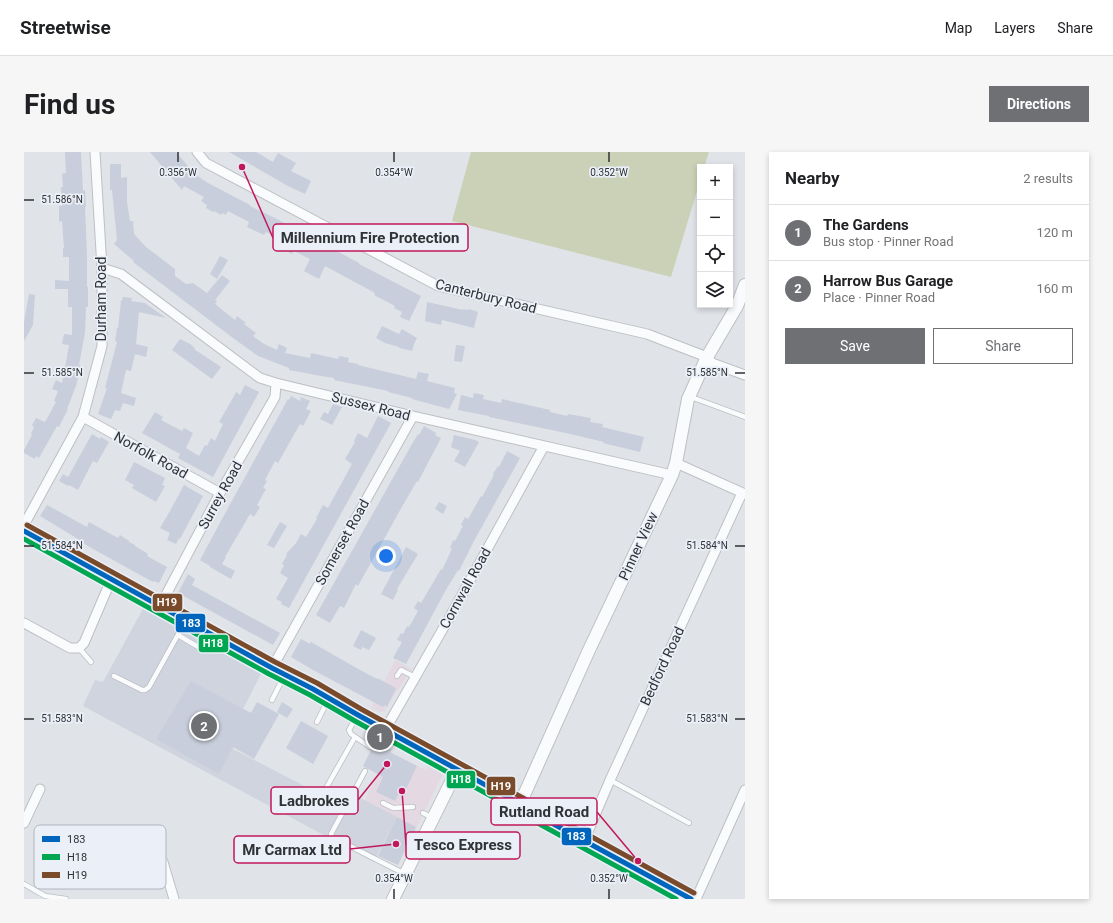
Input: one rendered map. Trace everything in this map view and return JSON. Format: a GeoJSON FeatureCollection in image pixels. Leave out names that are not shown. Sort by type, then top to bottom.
{"type":"FeatureCollection","features":[{"type":"Feature","properties":{"kind":"main road"},"geometry":{"type":"LineString","coordinates":[[24,531],[691,899]]}},
{"type":"Feature","properties":{"kind":"street","name":"Durham Road"},"geometry":{"type":"LineString","coordinates":[[24,525],[83,417],[102,346],[102,268],[95,152]]}},
{"type":"Feature","properties":{"kind":"street","name":"Canterbury Road"},"geometry":{"type":"LineString","coordinates":[[197,152],[206,163],[438,286],[647,334],[707,357],[712,363],[745,375]]}},
{"type":"Feature","properties":{"kind":"street","name":"Sussex Road"},"geometry":{"type":"LineString","coordinates":[[102,268],[121,274],[260,378],[276,384],[672,475]]}},
{"type":"Feature","properties":{"kind":"street","name":"Pinner View"},"geometry":{"type":"LineString","coordinates":[[520,804],[589,650],[672,475],[676,463],[689,397],[707,357],[737,306],[745,285]]}},
{"type":"Feature","properties":{"kind":"street","name":"Surrey Road"},"geometry":{"type":"LineString","coordinates":[[160,606],[220,494],[275,397],[276,384]]}},
{"type":"Feature","properties":{"kind":"street","name":"Somerset Road"},"geometry":{"type":"LineString","coordinates":[[279,671],[413,416]]}},
{"type":"Feature","properties":{"kind":"street","name":"Norfolk Road"},"geometry":{"type":"LineString","coordinates":[[83,417],[220,494]]}},
{"type":"Feature","properties":{"kind":"street","name":"Cornwall Road"},"geometry":{"type":"LineString","coordinates":[[385,730],[544,446]]}},
{"type":"Feature","properties":{"kind":"street"},"geometry":{"type":"LineString","coordinates":[[676,463],[744,493]]}},
{"type":"Feature","properties":{"kind":"street","name":"Bedford Road"},"geometry":{"type":"LineString","coordinates":[[584,841],[610,780],[744,493]]}},
{"type":"Feature","properties":{"kind":"street"},"geometry":{"type":"LineString","coordinates":[[24,623],[70,648],[79,648],[84,643],[111,580]]}},
{"type":"Feature","properties":{"kind":"street"},"geometry":{"type":"LineString","coordinates":[[393,899],[405,874],[428,815],[457,770]]}},
{"type":"Feature","properties":{"kind":"street"},"geometry":{"type":"LineString","coordinates":[[24,823],[40,789]]}},
{"type":"Feature","properties":{"kind":"street"},"geometry":{"type":"LineString","coordinates":[[696,899],[745,790]]}},
{"type":"Feature","properties":{"kind":"street"},"geometry":{"type":"LineString","coordinates":[[166,872],[174,899]]}},
{"type":"Feature","properties":{"kind":"lane"},"geometry":{"type":"LineString","coordinates":[[689,397],[745,417]]}},
{"type":"Feature","properties":{"kind":"lane"},"geometry":{"type":"LineString","coordinates":[[114,676],[142,690],[149,687],[186,620]]}},
{"type":"Feature","properties":{"kind":"lane"},"geometry":{"type":"LineString","coordinates":[[178,635],[205,651]]}},
{"type":"Feature","properties":{"kind":"lane"},"geometry":{"type":"LineString","coordinates":[[79,648],[91,662]]}},
{"type":"Feature","properties":{"kind":"lane"},"geometry":{"type":"LineString","coordinates":[[397,676],[401,670],[415,677]]}},
{"type":"Feature","properties":{"kind":"lane"},"geometry":{"type":"LineString","coordinates":[[272,700],[279,671]]}},
{"type":"Feature","properties":{"kind":"lane"},"geometry":{"type":"LineString","coordinates":[[317,722],[329,698]]}},
{"type":"Feature","properties":{"kind":"lane"},"geometry":{"type":"LineString","coordinates":[[358,715],[349,730],[351,734],[370,747]]}},
{"type":"Feature","properties":{"kind":"lane"},"geometry":{"type":"LineString","coordinates":[[317,804],[355,737]]}},
{"type":"Feature","properties":{"kind":"lane"},"geometry":{"type":"LineString","coordinates":[[365,772],[331,834],[332,837],[405,874]]}},
{"type":"Feature","properties":{"kind":"lane"},"geometry":{"type":"LineString","coordinates":[[610,780],[689,823]]}},
{"type":"Feature","properties":{"kind":"lane"},"geometry":{"type":"LineString","coordinates":[[383,803],[393,808],[413,808]]}},
{"type":"Feature","properties":{"kind":"lane"},"geometry":{"type":"LineString","coordinates":[[24,884],[45,896],[66,899]]}},
{"type":"Feature","properties":{"kind":"shaded area"},"geometry":{"type":"Polygon","coordinates":[[[144,607],[262,672],[243,709],[251,713],[233,749],[341,805],[349,792],[397,817],[374,862],[83,706],[95,680],[103,682],[144,607]]]}},
{"type":"Feature","properties":{"kind":"shaded area"},"geometry":{"type":"Polygon","coordinates":[[[395,660],[412,669],[384,711],[380,712],[371,708],[395,660]]]}},
{"type":"Feature","properties":{"kind":"shaded area"},"geometry":{"type":"Polygon","coordinates":[[[395,755],[426,770],[428,766],[443,774],[398,865],[378,856],[397,817],[364,801],[378,774],[379,773],[384,776],[395,755]]]}},
{"type":"Feature","properties":{"kind":"green space"},"geometry":{"type":"Polygon","coordinates":[[[471,152],[709,152],[705,164],[697,164],[697,191],[671,277],[452,221],[471,152]]]}},
{"type":"Feature","properties":{"kind":"building"},"geometry":{"type":"Polygon","coordinates":[[[65,152],[81,152],[83,191],[85,190],[86,207],[88,307],[86,307],[85,333],[79,365],[81,366],[68,409],[59,427],[57,426],[39,458],[36,456],[35,459],[24,453],[24,450],[32,435],[31,434],[34,427],[32,425],[36,418],[45,422],[56,402],[54,401],[58,391],[52,389],[56,380],[62,383],[69,345],[62,344],[64,334],[72,335],[72,307],[68,307],[68,289],[55,289],[55,280],[69,281],[69,257],[63,257],[64,248],[62,221],[59,222],[59,206],[62,206],[62,174],[66,173],[65,152]]]}},
{"type":"Feature","properties":{"kind":"building"},"geometry":{"type":"Polygon","coordinates":[[[150,152],[176,152],[194,172],[193,173],[208,183],[421,296],[409,321],[400,317],[402,312],[394,308],[395,306],[374,295],[375,293],[325,266],[319,279],[304,271],[310,259],[294,251],[292,254],[277,246],[281,239],[266,232],[264,235],[247,227],[249,222],[228,211],[226,215],[222,213],[221,215],[206,208],[207,205],[201,201],[204,197],[184,186],[182,190],[150,152]]]}},
{"type":"Feature","properties":{"kind":"building"},"geometry":{"type":"Polygon","coordinates":[[[229,152],[256,152],[273,162],[278,153],[296,163],[291,171],[311,181],[305,194],[288,186],[229,152]]]}},
{"type":"Feature","properties":{"kind":"building"},"geometry":{"type":"Polygon","coordinates":[[[110,164],[121,164],[121,178],[127,177],[127,202],[130,221],[133,221],[134,234],[146,247],[175,269],[175,276],[186,284],[193,283],[207,293],[222,275],[230,281],[215,300],[217,301],[215,304],[235,320],[237,316],[246,323],[244,324],[256,333],[253,336],[264,344],[277,350],[279,344],[287,348],[285,353],[310,358],[311,353],[338,359],[339,356],[349,358],[348,362],[416,379],[418,372],[429,374],[427,381],[455,388],[454,393],[457,394],[449,409],[388,391],[334,380],[334,378],[289,370],[289,368],[258,356],[233,338],[133,262],[134,261],[114,244],[117,240],[112,190],[110,190],[110,164]]]}},
{"type":"Feature","properties":{"kind":"building"},"geometry":{"type":"Polygon","coordinates":[[[220,256],[228,260],[217,279],[210,274],[220,256]]]}},
{"type":"Feature","properties":{"kind":"building"},"geometry":{"type":"Polygon","coordinates":[[[29,294],[35,295],[33,325],[24,341],[24,322],[29,294]]]}},
{"type":"Feature","properties":{"kind":"building"},"geometry":{"type":"Polygon","coordinates":[[[123,297],[132,298],[131,301],[145,303],[166,318],[139,312],[136,344],[148,347],[146,357],[135,354],[131,371],[126,370],[121,393],[136,398],[134,406],[123,403],[120,411],[115,410],[111,419],[98,414],[107,388],[105,388],[117,342],[115,341],[121,301],[123,297]]]}},
{"type":"Feature","properties":{"kind":"building"},"geometry":{"type":"Polygon","coordinates":[[[427,302],[463,310],[469,309],[478,312],[474,328],[442,320],[441,325],[425,321],[427,302]]]}},
{"type":"Feature","properties":{"kind":"building"},"geometry":{"type":"Polygon","coordinates":[[[382,326],[399,334],[402,329],[417,338],[412,351],[385,343],[376,338],[382,326]]]}},
{"type":"Feature","properties":{"kind":"building"},"geometry":{"type":"Polygon","coordinates":[[[180,339],[190,344],[195,348],[194,349],[221,367],[212,379],[172,350],[180,339]]]}},
{"type":"Feature","properties":{"kind":"building"},"geometry":{"type":"Polygon","coordinates":[[[456,345],[465,346],[462,362],[454,361],[456,345]]]}},
{"type":"Feature","properties":{"kind":"building"},"geometry":{"type":"Polygon","coordinates":[[[245,385],[259,392],[213,477],[178,458],[180,454],[142,433],[155,412],[163,417],[161,420],[182,431],[184,428],[193,433],[186,448],[199,456],[211,438],[215,441],[223,424],[219,422],[236,392],[240,395],[245,385]]]}},
{"type":"Feature","properties":{"kind":"building"},"geometry":{"type":"Polygon","coordinates":[[[474,393],[484,395],[483,399],[501,403],[502,399],[550,410],[550,412],[567,416],[568,414],[591,418],[590,422],[603,424],[602,427],[644,437],[640,452],[566,433],[458,410],[461,395],[473,398],[474,393]]]}},
{"type":"Feature","properties":{"kind":"building"},"geometry":{"type":"Polygon","coordinates":[[[291,396],[300,401],[301,397],[310,401],[306,409],[311,411],[303,426],[300,424],[278,463],[275,461],[265,480],[267,481],[263,488],[266,489],[257,505],[260,507],[254,517],[250,514],[225,557],[222,564],[235,571],[231,579],[200,560],[291,396]]]}},
{"type":"Feature","properties":{"kind":"building"},"geometry":{"type":"Polygon","coordinates":[[[333,404],[342,407],[332,425],[320,419],[324,412],[328,414],[333,404]]]}},
{"type":"Feature","properties":{"kind":"building"},"geometry":{"type":"Polygon","coordinates":[[[378,416],[391,423],[289,608],[281,604],[282,602],[276,599],[288,578],[280,573],[284,565],[282,564],[287,555],[286,554],[296,543],[301,534],[306,537],[317,519],[316,518],[323,505],[328,508],[352,464],[345,459],[355,442],[354,441],[358,433],[367,438],[378,416]]]}},
{"type":"Feature","properties":{"kind":"building"},"geometry":{"type":"Polygon","coordinates":[[[424,426],[436,433],[435,435],[441,438],[418,482],[417,481],[403,505],[358,586],[356,584],[344,608],[340,606],[330,623],[316,615],[412,444],[424,426]]]}},
{"type":"Feature","properties":{"kind":"building"},"geometry":{"type":"Polygon","coordinates":[[[92,434],[109,442],[97,463],[93,461],[78,490],[59,481],[63,474],[68,477],[92,434]]]}},
{"type":"Feature","properties":{"kind":"building"},"geometry":{"type":"Polygon","coordinates":[[[454,435],[479,442],[465,467],[454,461],[460,451],[451,447],[454,435]]]}},
{"type":"Feature","properties":{"kind":"building"},"geometry":{"type":"Polygon","coordinates":[[[507,451],[520,458],[459,571],[458,570],[447,588],[406,664],[393,658],[402,642],[397,640],[401,633],[403,634],[407,626],[409,627],[418,611],[414,608],[418,601],[421,603],[441,569],[442,570],[452,549],[450,548],[453,540],[455,541],[463,526],[461,525],[465,517],[468,519],[507,451]]]}},
{"type":"Feature","properties":{"kind":"building"},"geometry":{"type":"Polygon","coordinates":[[[134,462],[165,478],[162,485],[165,486],[156,502],[132,488],[134,485],[125,480],[134,462]]]}},
{"type":"Feature","properties":{"kind":"building"},"geometry":{"type":"Polygon","coordinates":[[[184,485],[203,496],[176,544],[167,540],[170,533],[160,528],[184,485]]]}},
{"type":"Feature","properties":{"kind":"building"},"geometry":{"type":"Polygon","coordinates":[[[439,502],[447,506],[443,514],[435,509],[439,502]]]}},
{"type":"Feature","properties":{"kind":"building"},"geometry":{"type":"Polygon","coordinates":[[[47,505],[87,527],[89,522],[118,538],[120,535],[148,554],[147,556],[167,567],[159,583],[153,582],[93,549],[40,516],[47,505]]]}},
{"type":"Feature","properties":{"kind":"building"},"geometry":{"type":"Polygon","coordinates":[[[280,522],[287,526],[274,548],[267,545],[280,522]]]}},
{"type":"Feature","properties":{"kind":"building"},"geometry":{"type":"Polygon","coordinates":[[[406,547],[418,554],[397,589],[398,590],[393,600],[381,594],[406,547]]]}},
{"type":"Feature","properties":{"kind":"building"},"geometry":{"type":"Polygon","coordinates":[[[188,574],[195,579],[192,585],[280,633],[273,645],[178,593],[188,574]]]}},
{"type":"Feature","properties":{"kind":"building"},"geometry":{"type":"Polygon","coordinates":[[[361,630],[376,638],[369,650],[362,647],[361,650],[353,646],[361,630]]]}},
{"type":"Feature","properties":{"kind":"building"},"geometry":{"type":"Polygon","coordinates":[[[301,639],[310,644],[311,642],[360,670],[396,688],[387,707],[385,705],[383,707],[291,657],[301,639]]]}},
{"type":"Feature","properties":{"kind":"building"},"geometry":{"type":"Polygon","coordinates":[[[191,681],[251,713],[257,702],[279,714],[254,759],[233,747],[219,774],[156,739],[191,681]]]}},
{"type":"Feature","properties":{"kind":"building"},"geometry":{"type":"Polygon","coordinates":[[[282,702],[293,709],[287,718],[277,712],[282,702]]]}},
{"type":"Feature","properties":{"kind":"building"},"geometry":{"type":"Polygon","coordinates":[[[301,721],[328,736],[313,764],[286,748],[301,721]]]}},
{"type":"Feature","properties":{"kind":"building"},"geometry":{"type":"Polygon","coordinates":[[[376,741],[392,750],[390,752],[417,766],[406,789],[402,787],[395,801],[376,792],[383,777],[363,766],[376,741]]]}},
{"type":"Feature","properties":{"kind":"building"},"geometry":{"type":"Polygon","coordinates":[[[397,817],[416,827],[398,865],[378,856],[397,817]]]}},
{"type":"Feature","properties":{"kind":"transit line","name":"H19"},"geometry":{"type":"LineString","coordinates":[[27,525],[275,662],[317,683],[361,709],[694,893]]}},
{"type":"Feature","properties":{"kind":"transit line","name":"183"},"geometry":{"type":"LineString","coordinates":[[24,531],[272,668],[313,689],[520,804],[537,815],[691,899]]}},
{"type":"Feature","properties":{"kind":"transit line","name":"H18"},"geometry":{"type":"LineString","coordinates":[[24,539],[310,695],[676,899]]}},
{"type":"Feature","properties":{"kind":"place","name":"Millennium Fire Protection"},"geometry":{"type":"Point","coordinates":[242,167]}},
{"type":"Feature","properties":{"kind":"place","name":"Harrow Bus Garage"},"geometry":{"type":"Point","coordinates":[204,726]}},
{"type":"Feature","properties":{"kind":"place","name":"The Gardens"},"geometry":{"type":"Point","coordinates":[380,737]}},
{"type":"Feature","properties":{"kind":"place","name":"Ladbrokes"},"geometry":{"type":"Point","coordinates":[387,764]}},
{"type":"Feature","properties":{"kind":"place","name":"Tesco Express"},"geometry":{"type":"Point","coordinates":[402,791]}},
{"type":"Feature","properties":{"kind":"place","name":"Mr Carmax Ltd"},"geometry":{"type":"Point","coordinates":[396,844]}},
{"type":"Feature","properties":{"kind":"place","name":"Rutland Road"},"geometry":{"type":"Point","coordinates":[638,861]}}]}
